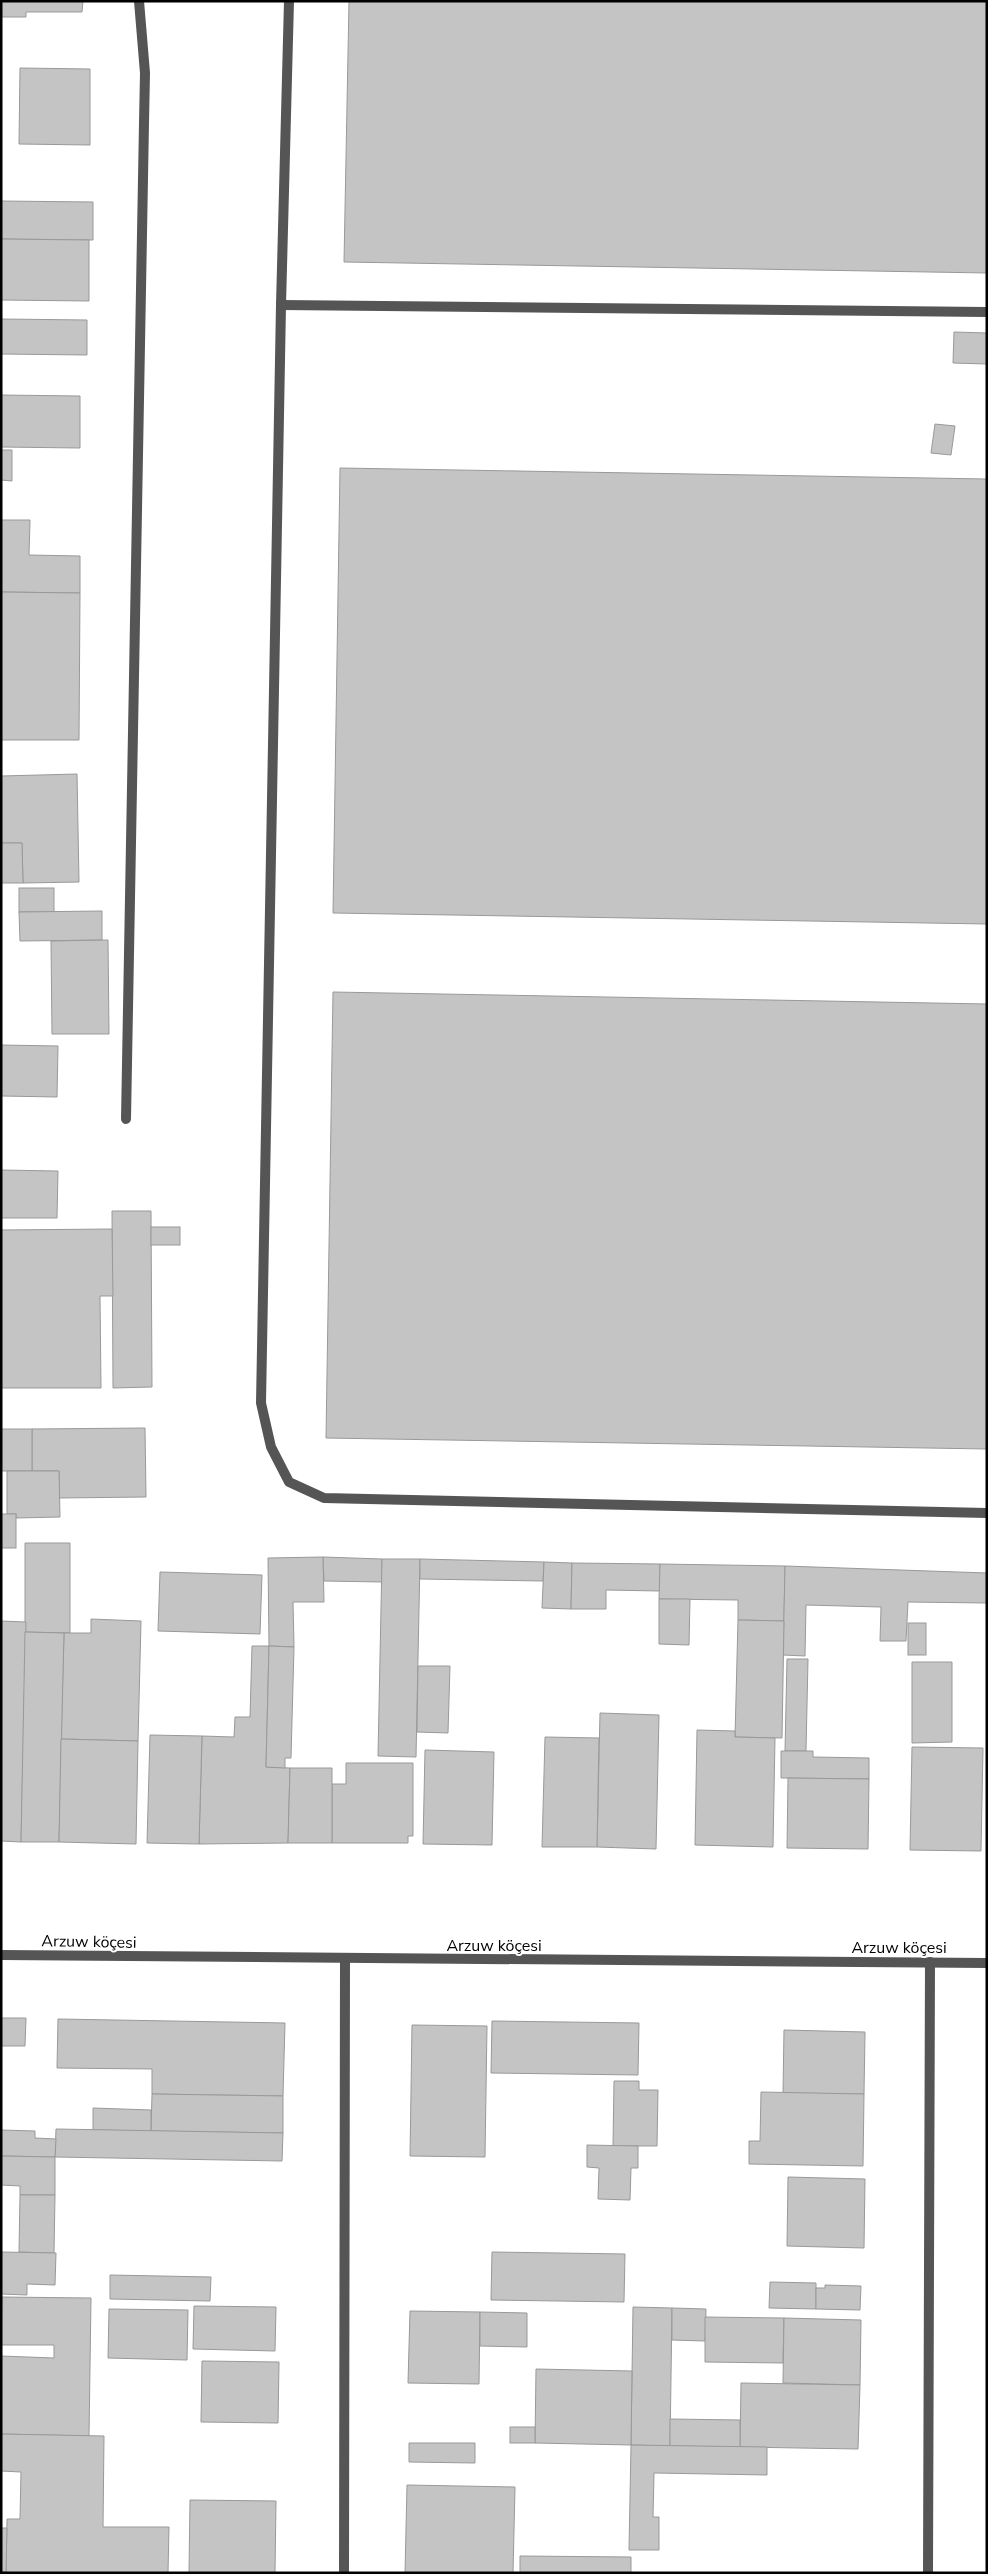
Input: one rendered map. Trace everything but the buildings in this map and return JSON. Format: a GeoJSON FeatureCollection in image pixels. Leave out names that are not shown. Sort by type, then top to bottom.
{"type":"FeatureCollection","features":[{"type":"Feature","properties":{"kind":"street"},"geometry":{"type":"LineString","coordinates":[[126,1119],[145,73],[138,1]]}},
{"type":"Feature","properties":{"kind":"street"},"geometry":{"type":"LineString","coordinates":[[289,1],[281,305],[261,1403],[271,1446],[289,1482],[324,1498],[987,1513]]}},
{"type":"Feature","properties":{"kind":"street"},"geometry":{"type":"LineString","coordinates":[[281,305],[987,312]]}},
{"type":"Feature","properties":{"kind":"street","name":"Arzuw köçesi"},"geometry":{"type":"LineString","coordinates":[[1,1955],[987,1963]]}},
{"type":"Feature","properties":{"kind":"street"},"geometry":{"type":"LineString","coordinates":[[344,2573],[345,1959]]}},
{"type":"Feature","properties":{"kind":"street"},"geometry":{"type":"LineString","coordinates":[[928,2573],[930,1962]]}}]}
